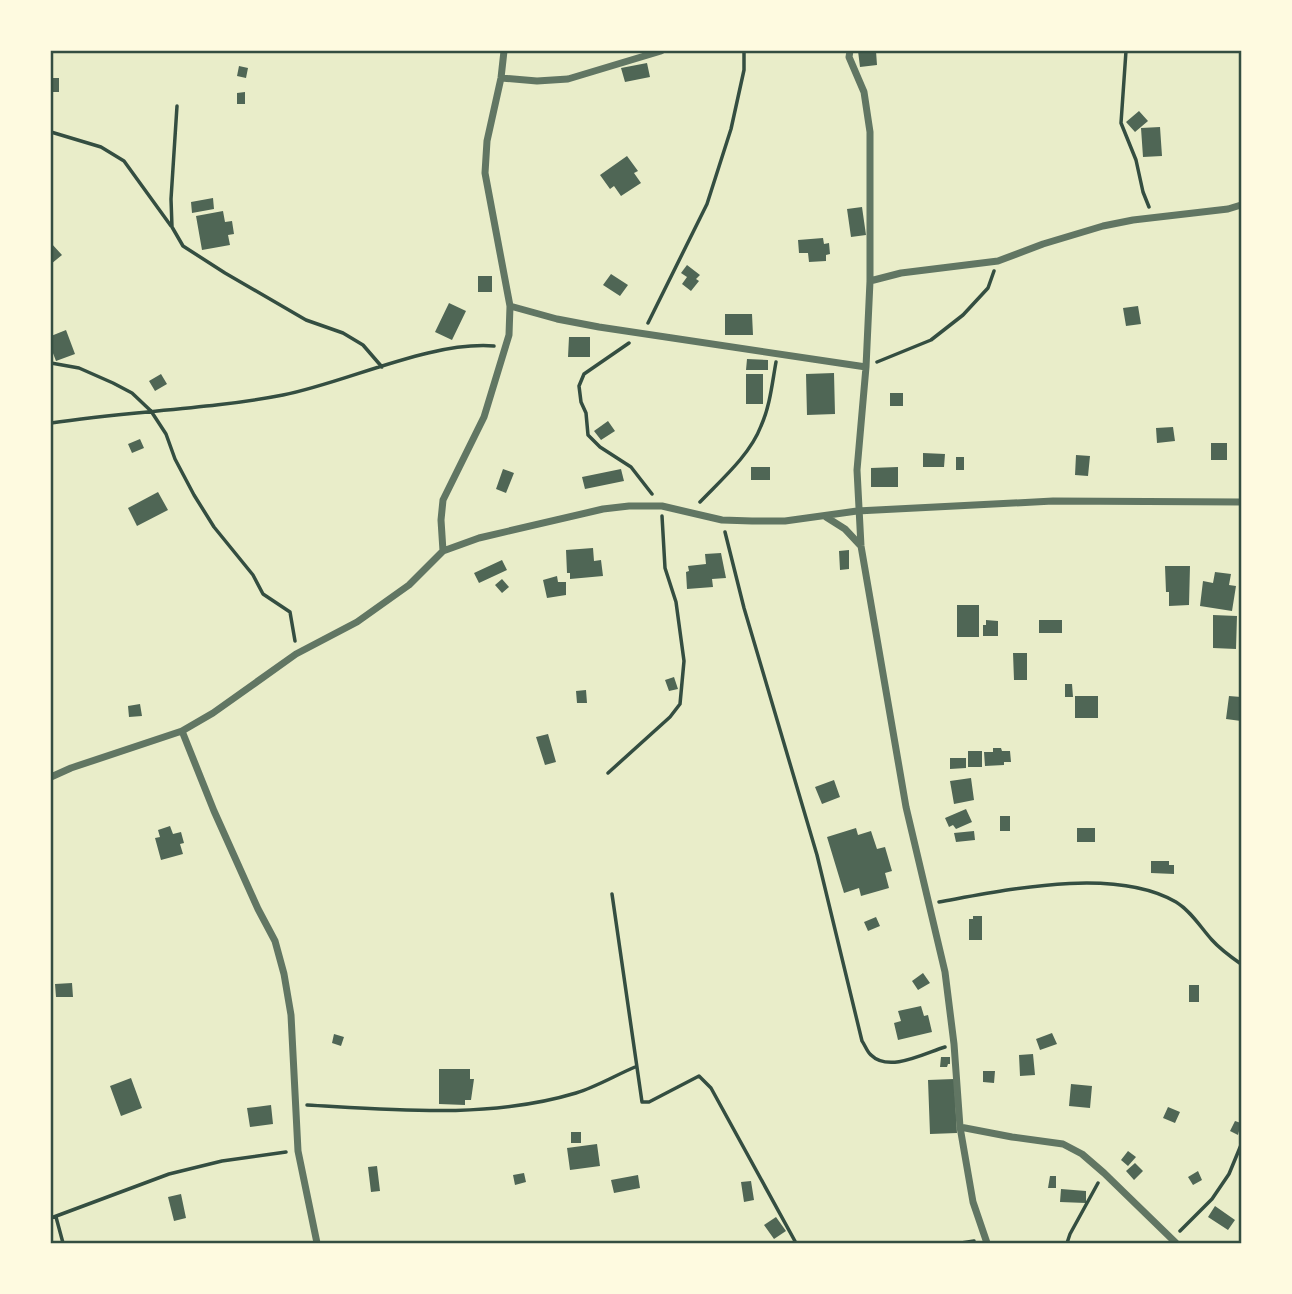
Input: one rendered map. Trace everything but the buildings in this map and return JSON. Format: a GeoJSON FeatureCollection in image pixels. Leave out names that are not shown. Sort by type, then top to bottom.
{"type":"FeatureCollection","features":[{"type":"Feature","properties":{"kind":"street"},"geometry":{"type":"LineString","coordinates":[[443,551],[443,500],[484,417],[509,335],[510,306],[485,173],[487,141],[502,78],[504,51]]}},
{"type":"Feature","properties":{"kind":"street"},"geometry":{"type":"LineString","coordinates":[[502,78],[537,81],[568,79],[661,51]]}},
{"type":"Feature","properties":{"kind":"street"},"geometry":{"type":"LineString","coordinates":[[850,51],[849,57],[864,92],[870,132],[870,281],[857,470],[857,511],[861,546],[906,807],[945,972],[960,1127],[973,1202],[987,1243]]}},
{"type":"Feature","properties":{"kind":"street"},"geometry":{"type":"LineString","coordinates":[[870,281],[901,273],[998,261],[1103,226],[1241,205]]}},
{"type":"Feature","properties":{"kind":"street"},"geometry":{"type":"LineString","coordinates":[[510,306],[557,319],[866,367]]}},
{"type":"Feature","properties":{"kind":"street"},"geometry":{"type":"LineString","coordinates":[[51,777],[115,752],[182,731],[213,713],[296,654],[357,622],[409,584],[443,551],[479,538],[603,509],[662,506],[722,520],[785,521],[857,511],[1053,501],[1241,502]]}},
{"type":"Feature","properties":{"kind":"street"},"geometry":{"type":"LineString","coordinates":[[826,517],[845,529],[861,546]]}},
{"type":"Feature","properties":{"kind":"street"},"geometry":{"type":"LineString","coordinates":[[182,731],[214,811],[275,941],[284,974],[291,1015],[298,1151],[317,1243]]}},
{"type":"Feature","properties":{"kind":"street"},"geometry":{"type":"LineString","coordinates":[[960,1127],[1012,1138],[1063,1144],[1082,1154],[1174,1241]]}},
{"type":"Feature","properties":{"kind":"path"},"geometry":{"type":"LineString","coordinates":[[608,773],[680,705],[684,661],[676,602],[666,568],[662,506],[631,467],[587,435],[586,413],[579,386],[584,374],[643,333],[707,204],[731,129],[744,70],[744,51]]}},
{"type":"Feature","properties":{"kind":"path"},"geometry":{"type":"LineString","coordinates":[[1126,51],[1121,123],[1136,160],[1143,192],[1153,219]]}},
{"type":"Feature","properties":{"kind":"path"},"geometry":{"type":"LineString","coordinates":[[172,227],[171,199],[177,106]]}},
{"type":"Feature","properties":{"kind":"path"},"geometry":{"type":"LineString","coordinates":[[51,132],[101,147],[124,161],[183,246],[306,320],[363,345],[382,367]]}},
{"type":"Feature","properties":{"kind":"path"},"geometry":{"type":"LineString","coordinates":[[866,367],[931,340],[963,315],[988,288],[998,261]]}},
{"type":"Feature","properties":{"kind":"path"},"geometry":{"type":"LineString","coordinates":[[51,422],[151,411],[223,407],[286,394],[443,350],[478,345],[507,347]]}},
{"type":"Feature","properties":{"kind":"path"},"geometry":{"type":"LineString","coordinates":[[692,512],[738,462],[760,429],[769,404],[777,355]]}},
{"type":"Feature","properties":{"kind":"path"},"geometry":{"type":"LineString","coordinates":[[51,363],[79,368],[113,383],[132,393],[151,411],[166,434],[175,459],[194,495],[214,527],[253,575],[263,594],[290,612],[296,654]]}},
{"type":"Feature","properties":{"kind":"path"},"geometry":{"type":"LineString","coordinates":[[722,520],[744,608],[820,868],[862,1041],[869,1055],[896,1063],[954,1044]]}},
{"type":"Feature","properties":{"kind":"path"},"geometry":{"type":"LineString","coordinates":[[930,903],[1013,889],[1088,883],[1121,884],[1177,902],[1214,943],[1241,964]]}},
{"type":"Feature","properties":{"kind":"path"},"geometry":{"type":"LineString","coordinates":[[612,894],[640,1097],[644,1103],[699,1076],[702,1077],[711,1088],[796,1243]]}},
{"type":"Feature","properties":{"kind":"path"},"geometry":{"type":"LineString","coordinates":[[295,1105],[404,1110],[505,1108],[577,1093],[636,1066]]}},
{"type":"Feature","properties":{"kind":"path"},"geometry":{"type":"LineString","coordinates":[[1174,1241],[1212,1199],[1229,1174],[1241,1145]]}},
{"type":"Feature","properties":{"kind":"path"},"geometry":{"type":"LineString","coordinates":[[63,1243],[53,1218],[169,1174],[222,1161],[298,1151]]}},
{"type":"Feature","properties":{"kind":"path"},"geometry":{"type":"LineString","coordinates":[[1067,1243],[1104,1173]]}}]}
